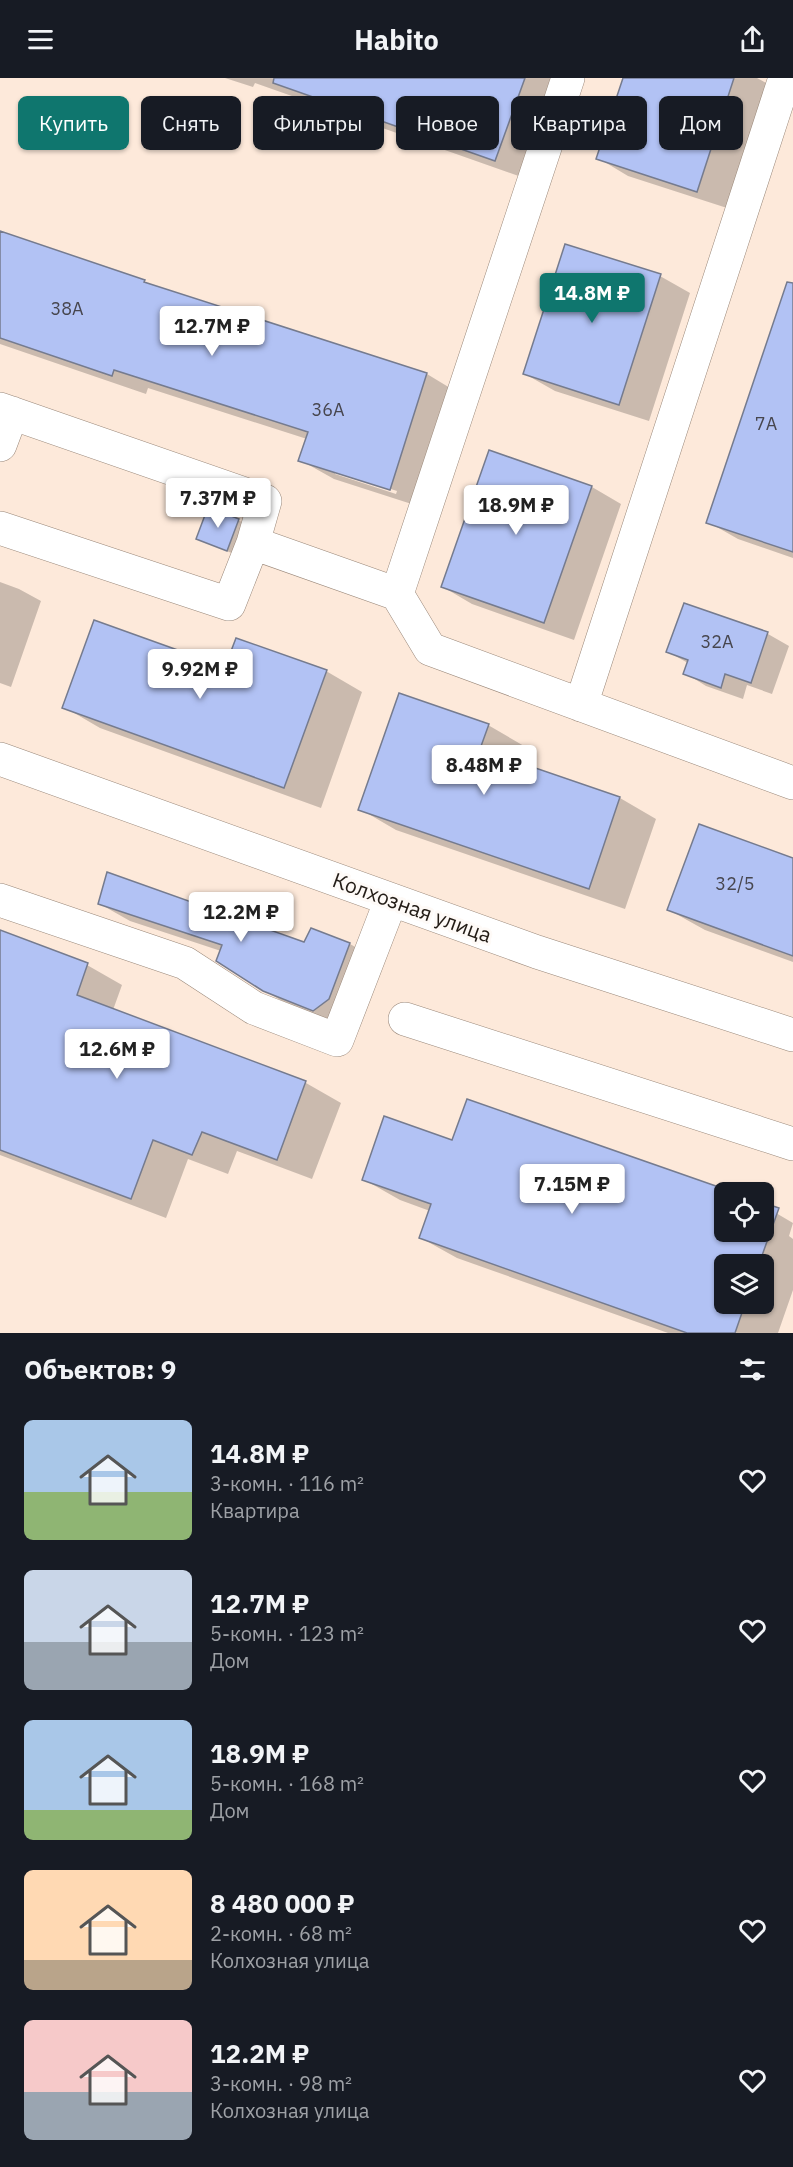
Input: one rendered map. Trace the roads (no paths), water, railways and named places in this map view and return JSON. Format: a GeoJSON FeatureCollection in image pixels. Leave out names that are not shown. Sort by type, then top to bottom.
{"type":"FeatureCollection","features":[{"type":"Feature","properties":{"kind":"street"},"geometry":{"type":"LineString","coordinates":[[397,594],[568,78]]}},
{"type":"Feature","properties":{"kind":"street"},"geometry":{"type":"LineString","coordinates":[[581,705],[787,78],[793,81]]}},
{"type":"Feature","properties":{"kind":"street"},"geometry":{"type":"LineString","coordinates":[[0,446],[6,411],[266,501],[253,543],[229,604],[0,528]]}},
{"type":"Feature","properties":{"kind":"street"},"geometry":{"type":"LineString","coordinates":[[253,543],[397,594],[430,649],[793,783]]}},
{"type":"Feature","properties":{"kind":"street","name":"Колхозная улица"},"geometry":{"type":"LineString","coordinates":[[0,759],[537,952],[793,1035]]}},
{"type":"Feature","properties":{"kind":"street"},"geometry":{"type":"LineString","coordinates":[[0,900],[185,963],[254,1008],[337,1040],[391,900]]}},
{"type":"Feature","properties":{"kind":"street"},"geometry":{"type":"LineString","coordinates":[[405,1019],[793,1144]]}}]}
